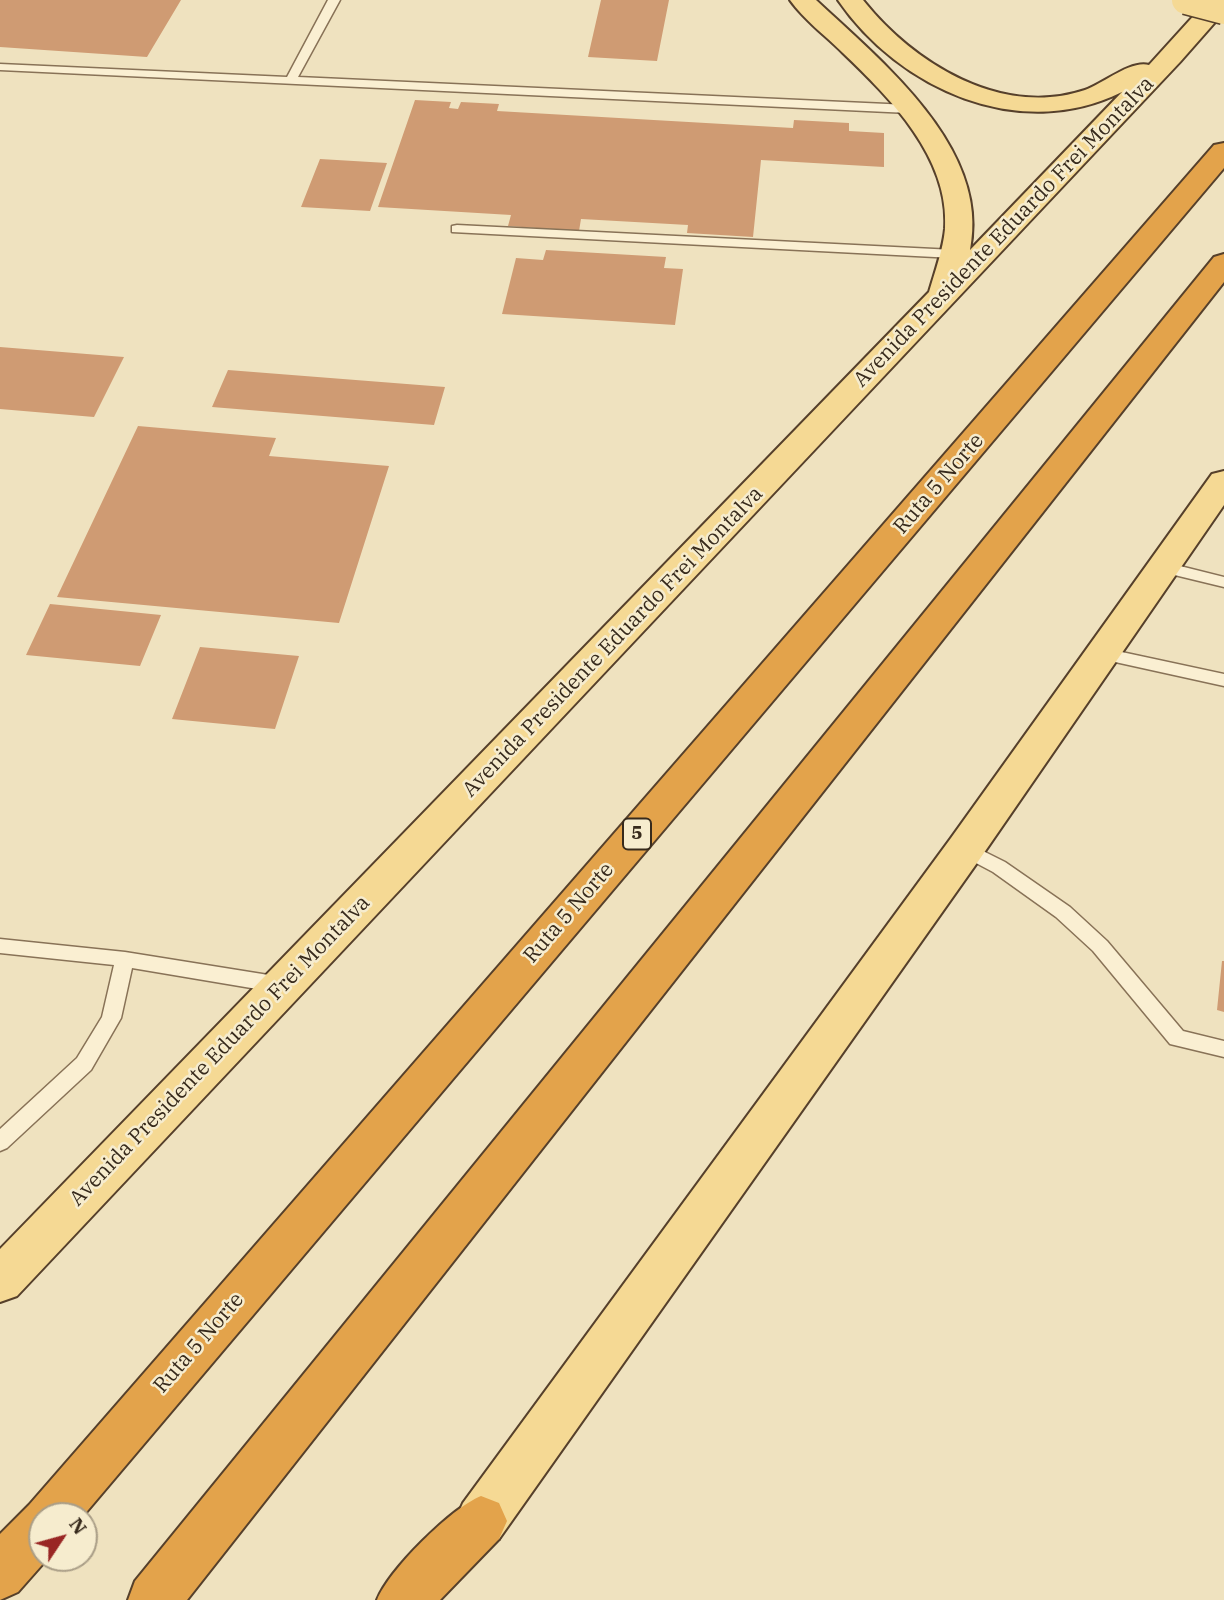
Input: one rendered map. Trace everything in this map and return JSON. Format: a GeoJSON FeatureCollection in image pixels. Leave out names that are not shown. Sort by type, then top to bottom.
{"type":"FeatureCollection","features":[{"type":"Feature","properties":{"kind":"highway","name":"Ruta 5 Norte"},"geometry":{"type":"LineString","coordinates":[[62,1502],[1224,151]]}},
{"type":"Feature","properties":{"kind":"highway"},"geometry":{"type":"LineString","coordinates":[[154,1600],[1224,263]]}},
{"type":"Feature","properties":{"kind":"highway"},"geometry":{"type":"LineString","coordinates":[[403,1600],[481,1521]]}},
{"type":"Feature","properties":{"kind":"highway"},"geometry":{"type":"LineString","coordinates":[[0,1574],[28,1541]]}},
{"type":"Feature","properties":{"kind":"main road"},"geometry":{"type":"LineString","coordinates":[[802,0],[909,109],[937,143],[947,162],[960,219],[942,297]]}},
{"type":"Feature","properties":{"kind":"main road"},"geometry":{"type":"LineString","coordinates":[[850,0],[868,21],[926,73],[956,88],[996,99],[1043,104],[1085,99],[1171,57]]}},
{"type":"Feature","properties":{"kind":"main road"},"geometry":{"type":"LineString","coordinates":[[1186,0],[1224,10]]}},
{"type":"Feature","properties":{"kind":"main road","name":"Avenida Presidente Eduardo Frei Montalva"},"geometry":{"type":"LineString","coordinates":[[0,1281],[1171,57],[1221,0]]}},
{"type":"Feature","properties":{"kind":"main road"},"geometry":{"type":"LineString","coordinates":[[481,1521],[965,849],[1224,481]]}},
{"type":"Feature","properties":{"kind":"lane"},"geometry":{"type":"LineString","coordinates":[[290,80],[334,0]]}},
{"type":"Feature","properties":{"kind":"lane"},"geometry":{"type":"LineString","coordinates":[[0,66],[909,109]]}},
{"type":"Feature","properties":{"kind":"lane"},"geometry":{"type":"LineString","coordinates":[[457,229],[954,254]]}},
{"type":"Feature","properties":{"kind":"lane"},"geometry":{"type":"LineString","coordinates":[[1164,567],[1224,582]]}},
{"type":"Feature","properties":{"kind":"lane"},"geometry":{"type":"LineString","coordinates":[[1103,654],[1224,680]]}},
{"type":"Feature","properties":{"kind":"lane"},"geometry":{"type":"LineString","coordinates":[[965,849],[999,867],[1063,912],[1100,946],[1177,1038],[1224,1049]]}},
{"type":"Feature","properties":{"kind":"lane"},"geometry":{"type":"LineString","coordinates":[[0,946],[125,959],[283,985]]}},
{"type":"Feature","properties":{"kind":"lane"},"geometry":{"type":"LineString","coordinates":[[0,1142],[84,1063],[111,1018],[125,959]]}},
{"type":"Feature","properties":{"kind":"building"},"geometry":{"type":"Polygon","coordinates":[[[0,0],[181,0],[147,57],[0,47],[0,0]]]}},
{"type":"Feature","properties":{"kind":"building"},"geometry":{"type":"Polygon","coordinates":[[[601,0],[669,0],[657,61],[588,57],[601,0]]]}},
{"type":"Feature","properties":{"kind":"building"},"geometry":{"type":"Polygon","coordinates":[[[415,100],[451,102],[449,108],[458,109],[461,102],[499,104],[497,111],[793,128],[794,120],[849,123],[849,131],[884,133],[884,167],[761,160],[753,237],[687,233],[688,225],[581,219],[579,231],[508,226],[511,215],[378,207],[415,100]]]}},
{"type":"Feature","properties":{"kind":"building"},"geometry":{"type":"Polygon","coordinates":[[[320,159],[387,163],[370,211],[301,207],[320,159]]]}},
{"type":"Feature","properties":{"kind":"building"},"geometry":{"type":"Polygon","coordinates":[[[546,250],[666,257],[664,268],[683,269],[675,325],[502,314],[516,258],[543,260],[546,250]]]}},
{"type":"Feature","properties":{"kind":"building"},"geometry":{"type":"Polygon","coordinates":[[[0,347],[124,357],[94,417],[0,409],[0,347]]]}},
{"type":"Feature","properties":{"kind":"building"},"geometry":{"type":"Polygon","coordinates":[[[228,370],[445,387],[434,425],[212,407],[228,370]]]}},
{"type":"Feature","properties":{"kind":"building"},"geometry":{"type":"Polygon","coordinates":[[[138,426],[276,438],[269,456],[389,466],[339,623],[57,597],[138,426]]]}},
{"type":"Feature","properties":{"kind":"building"},"geometry":{"type":"Polygon","coordinates":[[[50,604],[161,615],[140,666],[26,655],[50,604]]]}},
{"type":"Feature","properties":{"kind":"building"},"geometry":{"type":"Polygon","coordinates":[[[200,647],[299,656],[275,729],[172,719],[200,647]]]}},
{"type":"Feature","properties":{"kind":"building"},"geometry":{"type":"Polygon","coordinates":[[[1224,961],[1224,1012],[1217,1010],[1224,961]]]}}]}
